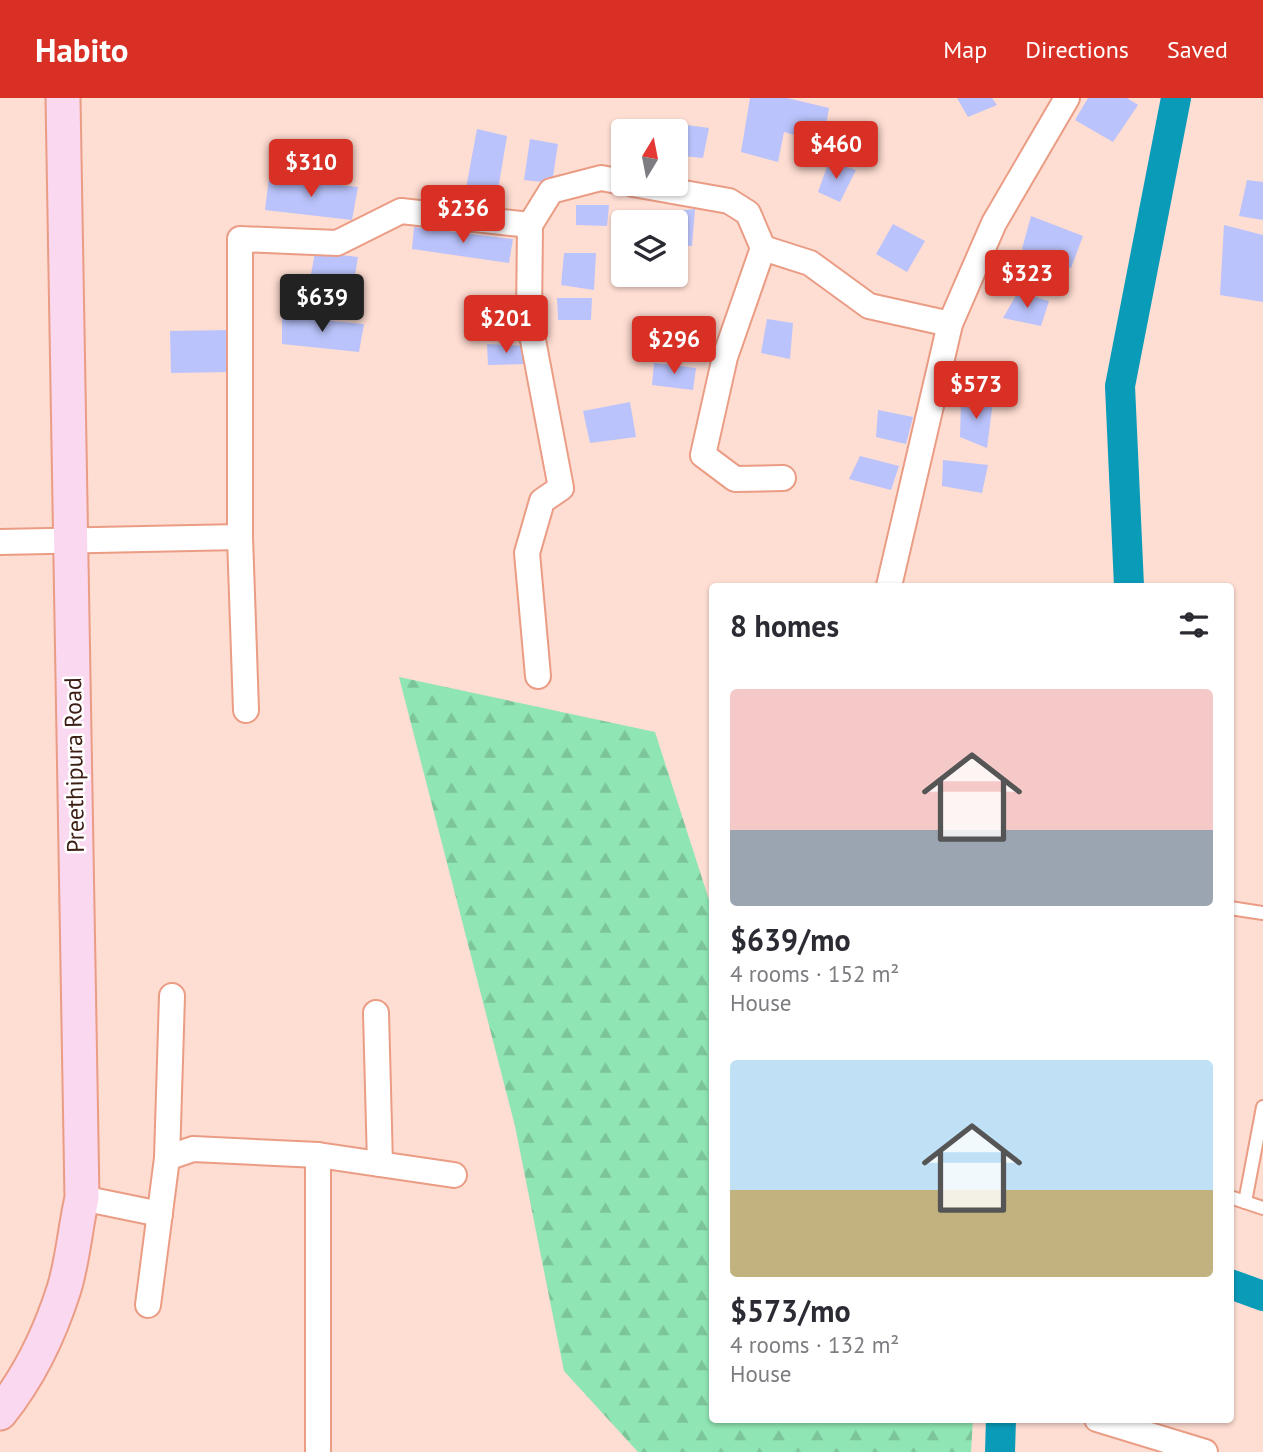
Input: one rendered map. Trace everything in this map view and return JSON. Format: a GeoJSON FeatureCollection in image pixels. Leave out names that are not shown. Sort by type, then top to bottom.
{"type":"FeatureCollection","features":[{"type":"Feature","properties":{"kind":"street","name":"Preethipura Road"},"geometry":{"type":"LineString","coordinates":[[0,1413],[20,1388],[65,1287],[82,1198],[63,98]]}},
{"type":"Feature","properties":{"kind":"street"},"geometry":{"type":"LineString","coordinates":[[890,583],[950,324],[994,223],[1066,98]]}},
{"type":"Feature","properties":{"kind":"street"},"geometry":{"type":"LineString","coordinates":[[538,676],[527,553],[542,501],[561,488],[529,319],[530,225],[551,191],[601,178],[611,180]]}},
{"type":"Feature","properties":{"kind":"street"},"geometry":{"type":"LineString","coordinates":[[688,194],[729,201],[748,214],[763,248],[725,357],[703,455],[735,479],[783,478]]}},
{"type":"Feature","properties":{"kind":"street"},"geometry":{"type":"LineString","coordinates":[[246,710],[240,537],[240,239],[337,243],[401,211],[530,225]]}},
{"type":"Feature","properties":{"kind":"street"},"geometry":{"type":"LineString","coordinates":[[763,248],[810,263],[869,306],[950,324]]}},
{"type":"Feature","properties":{"kind":"street"},"geometry":{"type":"LineString","coordinates":[[0,542],[240,537]]}},
{"type":"Feature","properties":{"kind":"street"},"geometry":{"type":"LineString","coordinates":[[148,1304],[167,1158],[172,996]]}},
{"type":"Feature","properties":{"kind":"street"},"geometry":{"type":"LineString","coordinates":[[376,1013],[380,1164]]}},
{"type":"Feature","properties":{"kind":"street"},"geometry":{"type":"LineString","coordinates":[[167,1158],[193,1149],[318,1155],[454,1175]]}},
{"type":"Feature","properties":{"kind":"street"},"geometry":{"type":"LineString","coordinates":[[318,1155],[318,1452]]}},
{"type":"Feature","properties":{"kind":"street"},"geometry":{"type":"LineString","coordinates":[[82,1198],[160,1214]]}},
{"type":"Feature","properties":{"kind":"street"},"geometry":{"type":"LineString","coordinates":[[1110,1423],[1205,1452]]}},
{"type":"Feature","properties":{"kind":"lane"},"geometry":{"type":"LineString","coordinates":[[1234,909],[1263,913]]}},
{"type":"Feature","properties":{"kind":"lane"},"geometry":{"type":"LineString","coordinates":[[1245,1202],[1263,1107]]}},
{"type":"Feature","properties":{"kind":"lane"},"geometry":{"type":"LineString","coordinates":[[1234,1198],[1263,1208]]}},
{"type":"Feature","properties":{"kind":"green space"},"geometry":{"type":"Polygon","coordinates":[[[399,677],[655,732],[709,900],[709,1423],[973,1423],[971,1452],[638,1452],[564,1371],[515,1126],[399,677]]]}},
{"type":"Feature","properties":{"kind":"building"},"geometry":{"type":"Polygon","coordinates":[[[750,98],[787,98],[829,108],[823,143],[784,132],[778,162],[741,152],[750,98]]]}},
{"type":"Feature","properties":{"kind":"building"},"geometry":{"type":"Polygon","coordinates":[[[957,98],[992,98],[997,105],[968,117],[957,98]]]}},
{"type":"Feature","properties":{"kind":"building"},"geometry":{"type":"Polygon","coordinates":[[[1088,98],[1127,98],[1138,105],[1113,142],[1075,120],[1088,98]]]}},
{"type":"Feature","properties":{"kind":"building"},"geometry":{"type":"Polygon","coordinates":[[[688,125],[709,128],[703,158],[688,157],[688,125]]]}},
{"type":"Feature","properties":{"kind":"building"},"geometry":{"type":"Polygon","coordinates":[[[477,129],[507,136],[496,202],[465,194],[477,129]]]}},
{"type":"Feature","properties":{"kind":"building"},"geometry":{"type":"Polygon","coordinates":[[[530,139],[558,144],[552,183],[524,180],[530,139]]]}},
{"type":"Feature","properties":{"kind":"building"},"geometry":{"type":"Polygon","coordinates":[[[829,161],[856,170],[840,202],[818,192],[829,161]]]}},
{"type":"Feature","properties":{"kind":"building"},"geometry":{"type":"Polygon","coordinates":[[[269,178],[358,187],[352,220],[265,210],[269,178]]]}},
{"type":"Feature","properties":{"kind":"building"},"geometry":{"type":"Polygon","coordinates":[[[1247,180],[1263,182],[1263,220],[1239,216],[1247,180]]]}},
{"type":"Feature","properties":{"kind":"building"},"geometry":{"type":"Polygon","coordinates":[[[576,205],[609,205],[607,226],[576,225],[576,205]]]}},
{"type":"Feature","properties":{"kind":"building"},"geometry":{"type":"Polygon","coordinates":[[[695,209],[692,246],[688,246],[688,210],[685,210],[695,209]]]}},
{"type":"Feature","properties":{"kind":"building"},"geometry":{"type":"Polygon","coordinates":[[[1031,216],[1083,236],[1071,268],[1022,249],[1031,216]]]}},
{"type":"Feature","properties":{"kind":"building"},"geometry":{"type":"Polygon","coordinates":[[[893,224],[925,241],[907,272],[876,254],[893,224]]]}},
{"type":"Feature","properties":{"kind":"building"},"geometry":{"type":"Polygon","coordinates":[[[1224,225],[1263,235],[1263,302],[1220,295],[1224,225]]]}},
{"type":"Feature","properties":{"kind":"building"},"geometry":{"type":"Polygon","coordinates":[[[414,227],[513,239],[509,263],[412,249],[414,227]]]}},
{"type":"Feature","properties":{"kind":"building"},"geometry":{"type":"Polygon","coordinates":[[[315,252],[358,257],[353,287],[310,280],[315,252]]]}},
{"type":"Feature","properties":{"kind":"building"},"geometry":{"type":"Polygon","coordinates":[[[564,253],[596,253],[594,290],[561,285],[564,253]]]}},
{"type":"Feature","properties":{"kind":"building"},"geometry":{"type":"Polygon","coordinates":[[[1018,292],[1049,301],[1041,326],[1003,318],[1018,292]]]}},
{"type":"Feature","properties":{"kind":"building"},"geometry":{"type":"Polygon","coordinates":[[[557,298],[592,298],[591,320],[558,320],[557,298]]]}},
{"type":"Feature","properties":{"kind":"building"},"geometry":{"type":"Polygon","coordinates":[[[282,316],[364,324],[359,352],[282,344],[282,316]]]}},
{"type":"Feature","properties":{"kind":"building"},"geometry":{"type":"Polygon","coordinates":[[[767,319],[793,323],[790,359],[761,353],[767,319]]]}},
{"type":"Feature","properties":{"kind":"building"},"geometry":{"type":"Polygon","coordinates":[[[231,330],[232,372],[171,373],[170,331],[231,330]]]}},
{"type":"Feature","properties":{"kind":"building"},"geometry":{"type":"Polygon","coordinates":[[[487,344],[525,346],[525,364],[488,365],[487,344]]]}},
{"type":"Feature","properties":{"kind":"building"},"geometry":{"type":"Polygon","coordinates":[[[654,363],[696,368],[693,390],[652,385],[654,363]]]}},
{"type":"Feature","properties":{"kind":"building"},"geometry":{"type":"Polygon","coordinates":[[[961,401],[993,401],[987,448],[960,437],[961,401]]]}},
{"type":"Feature","properties":{"kind":"building"},"geometry":{"type":"Polygon","coordinates":[[[630,402],[636,437],[590,443],[583,411],[630,402]]]}},
{"type":"Feature","properties":{"kind":"building"},"geometry":{"type":"Polygon","coordinates":[[[878,410],[913,417],[906,444],[876,437],[878,410]]]}},
{"type":"Feature","properties":{"kind":"building"},"geometry":{"type":"Polygon","coordinates":[[[860,456],[899,466],[891,490],[849,479],[860,456]]]}},
{"type":"Feature","properties":{"kind":"building"},"geometry":{"type":"Polygon","coordinates":[[[943,460],[988,465],[982,493],[942,486],[943,460]]]}},
{"type":"Feature","properties":{"kind":"waterway"},"geometry":{"type":"LineString","coordinates":[[1129,583],[1120,386],[1176,98]]}},
{"type":"Feature","properties":{"kind":"waterway"},"geometry":{"type":"LineString","coordinates":[[1234,1285],[1263,1296]]}},
{"type":"Feature","properties":{"kind":"waterway"},"geometry":{"type":"LineString","coordinates":[[1000,1452],[1001,1423]]}}]}
